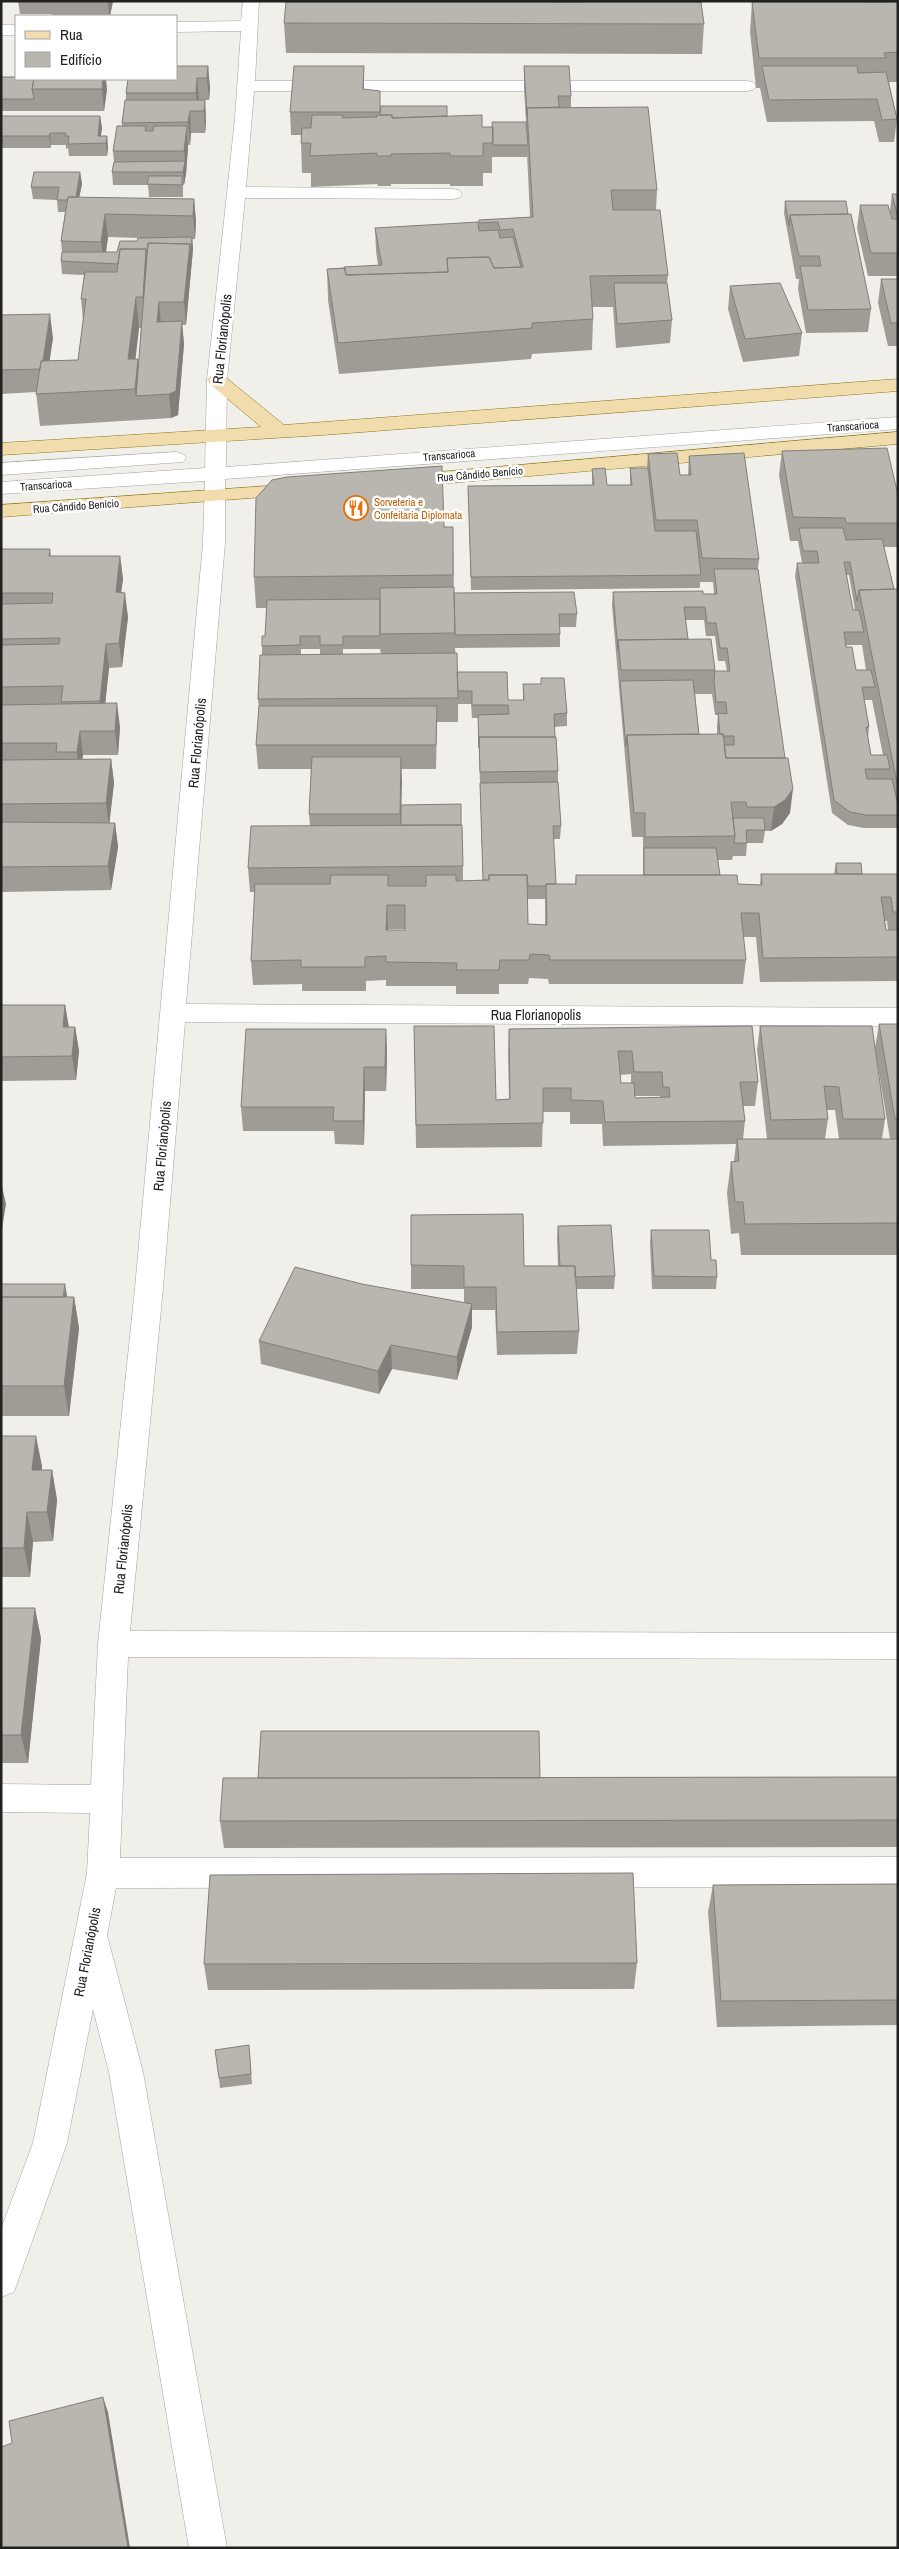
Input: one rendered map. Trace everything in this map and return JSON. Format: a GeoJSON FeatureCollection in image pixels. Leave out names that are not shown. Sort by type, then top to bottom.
{"type":"FeatureCollection","features":[{"type":"Feature","properties":{"kind":"main road"},"geometry":{"type":"LineString","coordinates":[[217,380],[280,432]]}},
{"type":"Feature","properties":{"kind":"main road","name":"Rua Cândido Benício"},"geometry":{"type":"LineString","coordinates":[[1,511],[215,465],[280,432],[898,385]]}},
{"type":"Feature","properties":{"kind":"main road","name":"Rua Cândido Benício"},"geometry":{"type":"LineString","coordinates":[[383,483],[898,438]]}},
{"type":"Feature","properties":{"kind":"main road","name":"Rua Cândido Benício"},"geometry":{"type":"LineString","coordinates":[[1,449],[215,465],[314,489]]}},
{"type":"Feature","properties":{"kind":"street","name":"Rua Florianópolis"},"geometry":{"type":"LineString","coordinates":[[1,2279],[50,2143],[103,1873],[113,1644],[149,1288],[213,552],[217,380],[237,192],[251,1]]}},
{"type":"Feature","properties":{"kind":"street"},"geometry":{"type":"LineString","coordinates":[[178,27],[250,26]]}},
{"type":"Feature","properties":{"kind":"street"},"geometry":{"type":"LineString","coordinates":[[1,30],[15,30]]}},
{"type":"Feature","properties":{"kind":"street"},"geometry":{"type":"LineString","coordinates":[[246,86],[747,86]]}},
{"type":"Feature","properties":{"kind":"street"},"geometry":{"type":"LineString","coordinates":[[237,192],[453,194]]}},
{"type":"Feature","properties":{"kind":"street","name":"Transcarioca"},"geometry":{"type":"LineString","coordinates":[[1,488],[215,465],[898,404]]}},
{"type":"Feature","properties":{"kind":"street","name":"Transcarioca"},"geometry":{"type":"LineString","coordinates":[[1,469],[215,465],[898,423]]}},
{"type":"Feature","properties":{"kind":"street","name":"Rua Florianopolis"},"geometry":{"type":"LineString","coordinates":[[174,1013],[898,1017]]}},
{"type":"Feature","properties":{"kind":"street"},"geometry":{"type":"LineString","coordinates":[[113,1644],[898,1646]]}},
{"type":"Feature","properties":{"kind":"street"},"geometry":{"type":"LineString","coordinates":[[1,1798],[107,1799]]}},
{"type":"Feature","properties":{"kind":"street"},"geometry":{"type":"LineString","coordinates":[[103,1873],[898,1872]]}},
{"type":"Feature","properties":{"kind":"street"},"geometry":{"type":"LineString","coordinates":[[91,1933],[126,2072],[208,2548]]}},
{"type":"Feature","properties":{"kind":"building"},"geometry":{"type":"Polygon","coordinates":[[[585,1],[585,2],[551,2],[585,1]]]}},
{"type":"Feature","properties":{"kind":"building"},"geometry":{"type":"Polygon","coordinates":[[[885,1],[886,2],[864,2],[885,1]]]}},
{"type":"Feature","properties":{"kind":"building"},"geometry":{"type":"Polygon","coordinates":[[[286,2],[701,2],[704,24],[284,23],[286,2]]]}},
{"type":"Feature","properties":{"kind":"building"},"geometry":{"type":"Polygon","coordinates":[[[752,2],[898,2],[898,52],[884,53],[886,58],[759,58],[752,2]]]}},
{"type":"Feature","properties":{"kind":"building"},"geometry":{"type":"Polygon","coordinates":[[[178,66],[208,66],[207,78],[197,78],[196,93],[126,93],[128,80],[178,80],[178,66]]]}},
{"type":"Feature","properties":{"kind":"building"},"geometry":{"type":"Polygon","coordinates":[[[294,66],[364,66],[363,89],[380,91],[380,112],[290,112],[294,66]]]}},
{"type":"Feature","properties":{"kind":"building"},"geometry":{"type":"Polygon","coordinates":[[[524,66],[569,66],[571,96],[558,96],[559,107],[527,108],[527,115],[524,66]]]}},
{"type":"Feature","properties":{"kind":"building"},"geometry":{"type":"Polygon","coordinates":[[[762,66],[857,66],[858,73],[886,72],[897,119],[882,120],[877,99],[769,100],[762,66]]]}},
{"type":"Feature","properties":{"kind":"building"},"geometry":{"type":"Polygon","coordinates":[[[1,77],[15,77],[15,80],[34,80],[32,89],[34,99],[1,99],[1,77]]]}},
{"type":"Feature","properties":{"kind":"building"},"geometry":{"type":"Polygon","coordinates":[[[34,80],[103,80],[102,89],[32,89],[34,80]]]}},
{"type":"Feature","properties":{"kind":"building"},"geometry":{"type":"Polygon","coordinates":[[[125,100],[205,100],[204,111],[190,111],[188,122],[122,123],[125,100]]]}},
{"type":"Feature","properties":{"kind":"building"},"geometry":{"type":"Polygon","coordinates":[[[381,106],[447,106],[447,116],[392,118],[392,115],[380,115],[381,106]]]}},
{"type":"Feature","properties":{"kind":"building"},"geometry":{"type":"Polygon","coordinates":[[[648,107],[657,190],[611,190],[613,210],[660,210],[668,275],[590,276],[593,319],[532,323],[532,328],[338,343],[327,269],[345,268],[346,275],[448,272],[447,258],[489,257],[494,268],[523,267],[513,229],[500,230],[498,222],[479,223],[479,220],[533,217],[527,108],[648,107]]]}},
{"type":"Feature","properties":{"kind":"building"},"geometry":{"type":"Polygon","coordinates":[[[312,115],[343,115],[342,118],[392,115],[392,118],[482,115],[482,127],[493,127],[493,143],[483,143],[483,156],[450,156],[450,153],[377,156],[377,153],[310,156],[311,143],[301,143],[302,128],[311,128],[312,115]]]}},
{"type":"Feature","properties":{"kind":"building"},"geometry":{"type":"Polygon","coordinates":[[[1,116],[100,116],[98,136],[107,136],[106,143],[68,144],[69,136],[65,136],[66,133],[50,133],[49,136],[1,136],[1,116]]]}},
{"type":"Feature","properties":{"kind":"building"},"geometry":{"type":"Polygon","coordinates":[[[492,122],[526,122],[528,145],[493,145],[492,122]]]}},
{"type":"Feature","properties":{"kind":"building"},"geometry":{"type":"Polygon","coordinates":[[[117,126],[146,126],[145,131],[153,131],[154,126],[187,126],[184,151],[113,151],[117,126]]]}},
{"type":"Feature","properties":{"kind":"building"},"geometry":{"type":"Polygon","coordinates":[[[185,161],[183,172],[112,172],[114,162],[185,161]]]}},
{"type":"Feature","properties":{"kind":"building"},"geometry":{"type":"Polygon","coordinates":[[[34,172],[80,172],[76,197],[68,197],[67,200],[57,200],[59,187],[31,187],[34,172]]]}},
{"type":"Feature","properties":{"kind":"building"},"geometry":{"type":"Polygon","coordinates":[[[149,176],[182,176],[182,185],[147,184],[149,176]]]}},
{"type":"Feature","properties":{"kind":"building"},"geometry":{"type":"Polygon","coordinates":[[[892,194],[898,194],[898,218],[892,194]]]}},
{"type":"Feature","properties":{"kind":"building"},"geometry":{"type":"Polygon","coordinates":[[[68,197],[194,199],[193,216],[105,214],[101,242],[61,241],[68,197]]]}},
{"type":"Feature","properties":{"kind":"building"},"geometry":{"type":"Polygon","coordinates":[[[785,201],[846,201],[848,214],[790,215],[789,226],[785,201]]]}},
{"type":"Feature","properties":{"kind":"building"},"geometry":{"type":"Polygon","coordinates":[[[860,205],[888,205],[892,219],[898,219],[898,253],[871,253],[860,205]]]}},
{"type":"Feature","properties":{"kind":"building"},"geometry":{"type":"Polygon","coordinates":[[[851,214],[871,309],[808,310],[800,266],[821,266],[819,256],[799,256],[790,215],[851,214]]]}},
{"type":"Feature","properties":{"kind":"building"},"geometry":{"type":"Polygon","coordinates":[[[478,222],[479,231],[498,230],[500,238],[513,237],[521,267],[494,268],[489,257],[447,258],[448,272],[346,275],[344,267],[382,265],[375,228],[478,222]]]}},
{"type":"Feature","properties":{"kind":"building"},"geometry":{"type":"Polygon","coordinates":[[[192,237],[191,254],[190,244],[148,243],[147,253],[146,249],[120,249],[118,264],[61,261],[62,252],[117,252],[120,241],[137,241],[138,238],[192,237]]]}},
{"type":"Feature","properties":{"kind":"building"},"geometry":{"type":"Polygon","coordinates":[[[148,243],[190,244],[184,302],[159,302],[157,322],[182,321],[176,391],[169,394],[136,396],[148,243]]]}},
{"type":"Feature","properties":{"kind":"building"},"geometry":{"type":"Polygon","coordinates":[[[120,249],[146,249],[143,297],[136,297],[128,359],[138,359],[135,389],[36,394],[41,361],[78,360],[86,299],[81,299],[85,272],[117,272],[120,249]]]}},
{"type":"Feature","properties":{"kind":"building"},"geometry":{"type":"Polygon","coordinates":[[[881,279],[898,279],[898,323],[891,323],[881,279]]]}},
{"type":"Feature","properties":{"kind":"building"},"geometry":{"type":"Polygon","coordinates":[[[614,283],[667,283],[672,320],[617,324],[614,283]]]}},
{"type":"Feature","properties":{"kind":"building"},"geometry":{"type":"Polygon","coordinates":[[[780,283],[802,333],[745,339],[730,286],[780,283]]]}},
{"type":"Feature","properties":{"kind":"building"},"geometry":{"type":"Polygon","coordinates":[[[50,314],[43,361],[41,361],[40,369],[1,370],[1,315],[50,314]]]}},
{"type":"Feature","properties":{"kind":"building"},"geometry":{"type":"Polygon","coordinates":[[[887,448],[898,495],[898,523],[846,523],[845,518],[793,517],[782,451],[887,448]]]}},
{"type":"Feature","properties":{"kind":"building"},"geometry":{"type":"Polygon","coordinates":[[[677,453],[680,475],[691,475],[689,456],[744,453],[759,559],[702,558],[697,520],[656,520],[648,454],[677,453]]]}},
{"type":"Feature","properties":{"kind":"building"},"geometry":{"type":"Polygon","coordinates":[[[442,466],[444,527],[453,527],[453,575],[254,577],[256,498],[272,480],[287,477],[442,466]]]}},
{"type":"Feature","properties":{"kind":"building"},"geometry":{"type":"Polygon","coordinates":[[[605,468],[607,485],[632,485],[630,468],[648,468],[655,531],[696,531],[701,575],[471,577],[468,486],[594,485],[592,469],[605,468]]]}},
{"type":"Feature","properties":{"kind":"building"},"geometry":{"type":"Polygon","coordinates":[[[799,528],[843,528],[846,540],[882,539],[894,589],[859,590],[857,601],[850,562],[844,562],[853,610],[859,610],[864,632],[844,632],[846,647],[852,647],[856,670],[871,670],[875,687],[862,687],[869,727],[866,727],[871,755],[887,755],[890,769],[865,769],[867,779],[892,779],[898,805],[898,815],[866,815],[850,812],[834,800],[797,563],[819,563],[817,551],[803,551],[799,528]]]}},
{"type":"Feature","properties":{"kind":"building"},"geometry":{"type":"Polygon","coordinates":[[[1,549],[50,549],[49,556],[120,556],[116,592],[125,593],[119,643],[106,644],[100,701],[61,702],[63,686],[1,687],[1,645],[59,644],[60,638],[1,639],[1,604],[52,603],[53,593],[1,593],[1,549]]]}},
{"type":"Feature","properties":{"kind":"building"},"geometry":{"type":"Polygon","coordinates":[[[714,569],[758,569],[785,758],[726,758],[724,745],[734,745],[734,736],[723,736],[723,734],[720,734],[718,713],[727,714],[726,702],[716,702],[714,681],[715,671],[730,671],[727,648],[720,648],[716,623],[707,623],[705,607],[684,607],[688,639],[618,640],[618,650],[613,592],[703,591],[703,594],[717,594],[714,569]]]}},
{"type":"Feature","properties":{"kind":"building"},"geometry":{"type":"Polygon","coordinates":[[[454,587],[455,633],[380,634],[380,588],[454,587]]]}},
{"type":"Feature","properties":{"kind":"building"},"geometry":{"type":"Polygon","coordinates":[[[898,589],[898,788],[859,590],[898,589]]]}},
{"type":"Feature","properties":{"kind":"building"},"geometry":{"type":"Polygon","coordinates":[[[574,592],[577,614],[559,614],[560,634],[455,635],[454,593],[574,592]]]}},
{"type":"Feature","properties":{"kind":"building"},"geometry":{"type":"Polygon","coordinates":[[[380,599],[380,636],[343,636],[343,645],[320,645],[320,636],[300,636],[300,645],[262,646],[262,636],[265,636],[267,600],[380,599]]]}},
{"type":"Feature","properties":{"kind":"building"},"geometry":{"type":"Polygon","coordinates":[[[711,639],[715,670],[621,670],[618,640],[711,639]]]}},
{"type":"Feature","properties":{"kind":"building"},"geometry":{"type":"Polygon","coordinates":[[[457,653],[458,698],[258,699],[260,655],[457,653]]]}},
{"type":"Feature","properties":{"kind":"building"},"geometry":{"type":"Polygon","coordinates":[[[457,672],[507,672],[508,700],[524,700],[523,684],[541,684],[541,678],[564,678],[567,713],[554,714],[555,737],[479,737],[479,748],[478,715],[509,714],[508,705],[472,705],[472,691],[458,691],[457,672]]]}},
{"type":"Feature","properties":{"kind":"building"},"geometry":{"type":"Polygon","coordinates":[[[693,680],[699,734],[627,735],[626,746],[620,681],[693,680]]]}},
{"type":"Feature","properties":{"kind":"building"},"geometry":{"type":"Polygon","coordinates":[[[117,703],[115,731],[80,731],[77,752],[56,752],[57,743],[1,743],[1,705],[117,703]]]}},
{"type":"Feature","properties":{"kind":"building"},"geometry":{"type":"Polygon","coordinates":[[[259,706],[437,706],[436,745],[256,745],[259,706]]]}},
{"type":"Feature","properties":{"kind":"building"},"geometry":{"type":"Polygon","coordinates":[[[723,734],[726,758],[788,758],[793,789],[785,800],[774,807],[747,807],[746,802],[731,802],[735,836],[645,837],[645,813],[634,813],[627,735],[723,734]]]}},
{"type":"Feature","properties":{"kind":"building"},"geometry":{"type":"Polygon","coordinates":[[[479,737],[556,737],[558,771],[480,772],[479,737]]]}},
{"type":"Feature","properties":{"kind":"building"},"geometry":{"type":"Polygon","coordinates":[[[312,757],[401,757],[400,814],[309,814],[312,757]]]}},
{"type":"Feature","properties":{"kind":"building"},"geometry":{"type":"Polygon","coordinates":[[[111,759],[106,803],[1,804],[1,760],[111,759]]]}},
{"type":"Feature","properties":{"kind":"building"},"geometry":{"type":"Polygon","coordinates":[[[558,782],[561,826],[553,826],[556,884],[528,886],[527,875],[489,875],[489,880],[483,880],[480,783],[558,782]]]}},
{"type":"Feature","properties":{"kind":"building"},"geometry":{"type":"Polygon","coordinates":[[[461,804],[461,825],[401,825],[401,805],[461,804]]]}},
{"type":"Feature","properties":{"kind":"building"},"geometry":{"type":"Polygon","coordinates":[[[733,818],[764,818],[765,830],[746,830],[747,843],[734,843],[733,818]]]}},
{"type":"Feature","properties":{"kind":"building"},"geometry":{"type":"Polygon","coordinates":[[[1,822],[115,823],[108,866],[1,867],[1,822]]]}},
{"type":"Feature","properties":{"kind":"building"},"geometry":{"type":"Polygon","coordinates":[[[462,825],[463,866],[248,868],[251,826],[462,825]]]}},
{"type":"Feature","properties":{"kind":"building"},"geometry":{"type":"Polygon","coordinates":[[[644,848],[716,848],[720,875],[644,875],[644,848]]]}},
{"type":"Feature","properties":{"kind":"building"},"geometry":{"type":"Polygon","coordinates":[[[836,863],[861,863],[862,874],[837,874],[836,863]]]}},
{"type":"Feature","properties":{"kind":"building"},"geometry":{"type":"Polygon","coordinates":[[[761,874],[898,874],[898,912],[893,912],[891,897],[881,897],[886,930],[898,930],[898,957],[763,958],[759,913],[741,913],[746,960],[550,960],[549,955],[530,954],[529,960],[500,960],[499,970],[456,970],[457,963],[386,962],[386,956],[365,957],[365,967],[301,967],[301,960],[251,961],[255,884],[330,884],[331,875],[388,875],[388,886],[426,886],[426,875],[456,875],[456,881],[489,880],[489,875],[527,875],[528,924],[547,925],[546,884],[576,884],[576,875],[737,875],[738,884],[762,885],[761,874]],[[387,905],[386,930],[405,930],[405,905],[387,905]]]}},
{"type":"Feature","properties":{"kind":"building"},"geometry":{"type":"Polygon","coordinates":[[[1,1005],[65,1005],[63,1027],[75,1027],[72,1056],[1,1057],[1,1005]]]}},
{"type":"Feature","properties":{"kind":"building"},"geometry":{"type":"Polygon","coordinates":[[[879,1024],[898,1024],[898,1119],[895,1119],[879,1024]]]}},
{"type":"Feature","properties":{"kind":"building"},"geometry":{"type":"Polygon","coordinates":[[[414,1026],[494,1026],[496,1100],[510,1099],[509,1029],[752,1026],[758,1082],[740,1082],[745,1121],[605,1122],[603,1101],[571,1100],[571,1088],[543,1088],[543,1123],[416,1125],[414,1026]],[[618,1051],[621,1083],[634,1083],[635,1098],[670,1097],[669,1087],[663,1087],[662,1072],[634,1072],[632,1051],[618,1051]]]}},
{"type":"Feature","properties":{"kind":"building"},"geometry":{"type":"Polygon","coordinates":[[[760,1026],[872,1026],[885,1119],[843,1119],[839,1087],[824,1086],[828,1119],[771,1120],[760,1026]]]}},
{"type":"Feature","properties":{"kind":"building"},"geometry":{"type":"Polygon","coordinates":[[[246,1029],[386,1029],[385,1067],[364,1067],[363,1121],[333,1121],[334,1107],[241,1107],[246,1029]]]}},
{"type":"Feature","properties":{"kind":"building"},"geometry":{"type":"Polygon","coordinates":[[[737,1139],[898,1139],[898,1223],[745,1224],[743,1202],[735,1202],[731,1162],[739,1161],[737,1139]]]}},
{"type":"Feature","properties":{"kind":"building"},"geometry":{"type":"Polygon","coordinates":[[[523,1214],[524,1266],[575,1266],[579,1331],[497,1332],[496,1287],[464,1287],[464,1266],[411,1265],[411,1215],[523,1214]]]}},
{"type":"Feature","properties":{"kind":"building"},"geometry":{"type":"Polygon","coordinates":[[[611,1225],[615,1276],[575,1277],[575,1266],[560,1266],[558,1226],[611,1225]]]}},
{"type":"Feature","properties":{"kind":"building"},"geometry":{"type":"Polygon","coordinates":[[[651,1230],[709,1230],[711,1260],[716,1260],[717,1277],[654,1276],[651,1230]]]}},
{"type":"Feature","properties":{"kind":"building"},"geometry":{"type":"Polygon","coordinates":[[[295,1267],[362,1284],[472,1304],[457,1357],[391,1345],[378,1371],[259,1341],[295,1267]]]}},
{"type":"Feature","properties":{"kind":"building"},"geometry":{"type":"Polygon","coordinates":[[[1,1284],[65,1284],[63,1297],[1,1297],[1,1284]]]}},
{"type":"Feature","properties":{"kind":"building"},"geometry":{"type":"Polygon","coordinates":[[[1,1297],[74,1297],[64,1386],[1,1386],[1,1297]]]}},
{"type":"Feature","properties":{"kind":"building"},"geometry":{"type":"Polygon","coordinates":[[[1,1436],[36,1436],[32,1470],[52,1470],[47,1512],[27,1512],[24,1548],[1,1548],[1,1436]]]}},
{"type":"Feature","properties":{"kind":"building"},"geometry":{"type":"Polygon","coordinates":[[[1,1608],[35,1608],[21,1735],[1,1735],[1,1608]]]}},
{"type":"Feature","properties":{"kind":"building"},"geometry":{"type":"Polygon","coordinates":[[[261,1731],[539,1731],[540,1778],[258,1778],[261,1731]]]}},
{"type":"Feature","properties":{"kind":"building"},"geometry":{"type":"Polygon","coordinates":[[[898,1777],[898,1820],[220,1821],[223,1778],[898,1777]]]}},
{"type":"Feature","properties":{"kind":"building"},"geometry":{"type":"Polygon","coordinates":[[[633,1873],[637,1963],[204,1964],[210,1875],[633,1873]]]}},
{"type":"Feature","properties":{"kind":"building"},"geometry":{"type":"Polygon","coordinates":[[[898,1884],[898,2000],[721,2001],[713,1885],[898,1884]]]}},
{"type":"Feature","properties":{"kind":"building"},"geometry":{"type":"Polygon","coordinates":[[[249,2045],[251,2074],[219,2078],[215,2050],[249,2045]]]}},
{"type":"Feature","properties":{"kind":"building"},"geometry":{"type":"Polygon","coordinates":[[[103,2397],[128,2548],[1,2548],[1,2447],[12,2443],[9,2421],[103,2397]]]}},
{"type":"Feature","properties":{"kind":"place","name":"Sorveteria e Confeitaria Diplomata"},"geometry":{"type":"Point","coordinates":[356,508]}}]}
